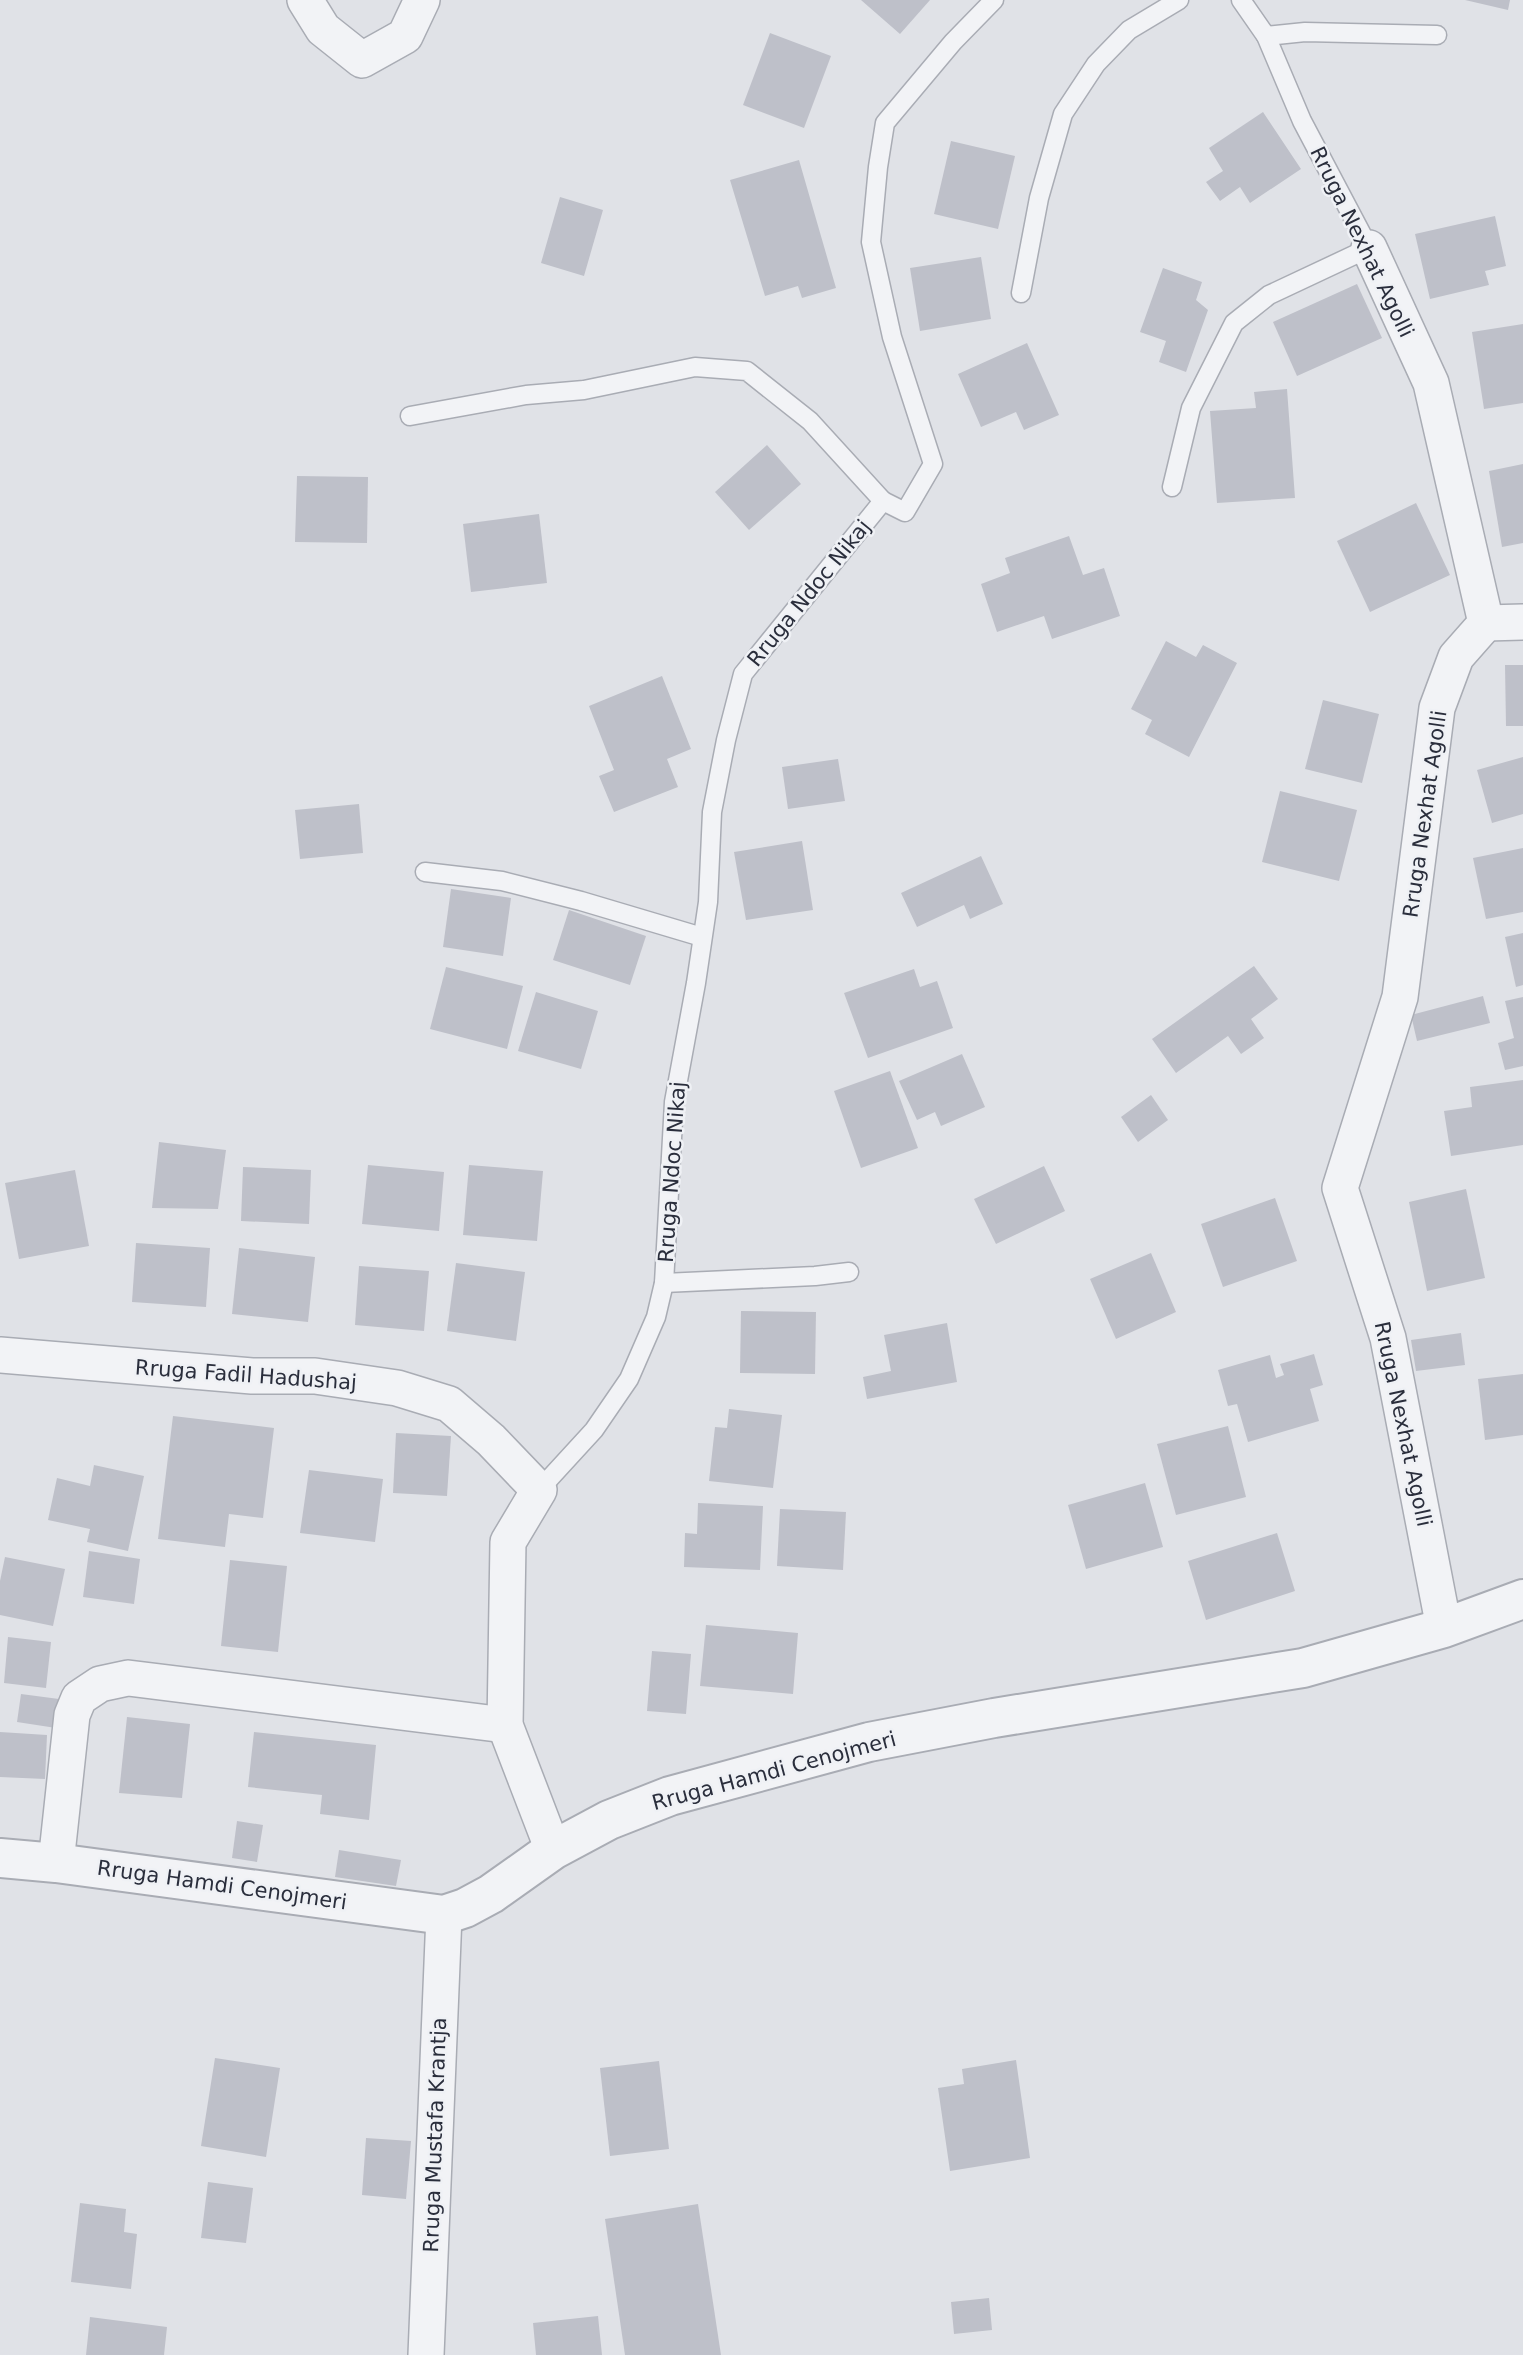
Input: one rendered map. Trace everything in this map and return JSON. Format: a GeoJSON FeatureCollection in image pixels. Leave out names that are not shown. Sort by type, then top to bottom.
{"type":"FeatureCollection","features":[{"type":"Feature","properties":{"kind":"street"},"geometry":{"type":"LineString","coordinates":[[305,0],[323,29],[362,60],[405,36],[422,0]]}},
{"type":"Feature","properties":{"kind":"street","name":"Rruga Nexhat Agolli"},"geometry":{"type":"LineString","coordinates":[[1369,248],[1431,383],[1486,623],[1456,657],[1437,708],[1400,997],[1340,1188],[1388,1338],[1444,1628]]}},
{"type":"Feature","properties":{"kind":"street"},"geometry":{"type":"LineString","coordinates":[[1486,623],[1523,622]]}},
{"type":"Feature","properties":{"kind":"street","name":"Rruga Fadil Hadushaj"},"geometry":{"type":"LineString","coordinates":[[0,1355],[252,1376],[315,1376],[397,1388],[449,1405],[491,1440],[539,1490]]}},
{"type":"Feature","properties":{"kind":"street"},"geometry":{"type":"LineString","coordinates":[[539,1490],[508,1542],[505,1726],[553,1850]]}},
{"type":"Feature","properties":{"kind":"street","name":"Rruga Hamdi Cenojmeri"},"geometry":{"type":"LineString","coordinates":[[0,1858],[444,1915],[465,1908],[491,1894],[553,1850],[610,1820],[670,1796],[869,1742],[994,1718],[1303,1668],[1444,1628],[1523,1599]]}},
{"type":"Feature","properties":{"kind":"street"},"geometry":{"type":"LineString","coordinates":[[55,1863],[72,1715],[79,1698],[100,1684],[128,1678],[505,1726]]}},
{"type":"Feature","properties":{"kind":"street","name":"Rruga Mustafa Krantja"},"geometry":{"type":"LineString","coordinates":[[426,2355],[444,1915]]}},
{"type":"Feature","properties":{"kind":"lane","name":"Rruga Ndoc Nikaj"},"geometry":{"type":"LineString","coordinates":[[539,1490],[594,1430],[629,1379],[656,1317],[664,1283],[674,1102],[708,902],[712,812],[726,740],[743,674],[883,501],[905,512],[933,464],[892,337],[871,242],[885,123],[953,42],[994,0]]}},
{"type":"Feature","properties":{"kind":"lane"},"geometry":{"type":"LineString","coordinates":[[1020,293],[1039,198],[1063,114],[1096,64],[1129,30],[1179,0]]}},
{"type":"Feature","properties":{"kind":"lane","name":"Rruga Nexhat Agolli"},"geometry":{"type":"LineString","coordinates":[[1241,0],[1266,36],[1302,121],[1369,248]]}},
{"type":"Feature","properties":{"kind":"lane"},"geometry":{"type":"LineString","coordinates":[[1266,36],[1305,32],[1437,35]]}},
{"type":"Feature","properties":{"kind":"lane"},"geometry":{"type":"LineString","coordinates":[[1172,487],[1191,408],[1234,323],[1269,295],[1369,248]]}},
{"type":"Feature","properties":{"kind":"lane"},"geometry":{"type":"LineString","coordinates":[[410,416],[526,395],[584,390],[695,367],[747,371],[810,421],[883,501]]}},
{"type":"Feature","properties":{"kind":"lane"},"geometry":{"type":"LineString","coordinates":[[425,872],[502,881],[702,937]]}},
{"type":"Feature","properties":{"kind":"lane"},"geometry":{"type":"LineString","coordinates":[[664,1283],[849,1272]]}},
{"type":"Feature","properties":{"kind":"building"},"geometry":{"type":"Polygon","coordinates":[[[861,0],[930,0],[900,34],[861,0]]]}},
{"type":"Feature","properties":{"kind":"building"},"geometry":{"type":"Polygon","coordinates":[[[1465,0],[1510,0],[1508,10],[1465,0]]]}},
{"type":"Feature","properties":{"kind":"building"},"geometry":{"type":"Polygon","coordinates":[[[770,33],[831,56],[804,128],[743,105],[770,33]]]}},
{"type":"Feature","properties":{"kind":"building"},"geometry":{"type":"Polygon","coordinates":[[[1263,112],[1301,169],[1250,203],[1240,187],[1220,201],[1206,182],[1223,171],[1209,148],[1263,112]]]}},
{"type":"Feature","properties":{"kind":"building"},"geometry":{"type":"Polygon","coordinates":[[[951,141],[1015,156],[998,229],[934,214],[951,141]]]}},
{"type":"Feature","properties":{"kind":"building"},"geometry":{"type":"Polygon","coordinates":[[[799,160],[836,288],[802,298],[798,286],[765,296],[730,180],[799,160]]]}},
{"type":"Feature","properties":{"kind":"building"},"geometry":{"type":"Polygon","coordinates":[[[560,197],[603,210],[584,276],[541,263],[560,197]]]}},
{"type":"Feature","properties":{"kind":"building"},"geometry":{"type":"Polygon","coordinates":[[[1495,216],[1506,266],[1485,271],[1489,285],[1430,299],[1415,234],[1495,216]]]}},
{"type":"Feature","properties":{"kind":"building"},"geometry":{"type":"Polygon","coordinates":[[[981,257],[991,319],[920,331],[910,268],[981,257]]]}},
{"type":"Feature","properties":{"kind":"building"},"geometry":{"type":"Polygon","coordinates":[[[1163,268],[1202,282],[1196,300],[1208,310],[1186,372],[1159,362],[1166,341],[1140,332],[1163,268]]]}},
{"type":"Feature","properties":{"kind":"building"},"geometry":{"type":"Polygon","coordinates":[[[1357,284],[1382,338],[1297,376],[1273,322],[1357,284]]]}},
{"type":"Feature","properties":{"kind":"building"},"geometry":{"type":"Polygon","coordinates":[[[1523,324],[1523,403],[1484,409],[1472,332],[1523,324]]]}},
{"type":"Feature","properties":{"kind":"building"},"geometry":{"type":"Polygon","coordinates":[[[1027,343],[1059,415],[1024,430],[1016,412],[981,427],[958,374],[1027,343]]]}},
{"type":"Feature","properties":{"kind":"building"},"geometry":{"type":"Polygon","coordinates":[[[1287,389],[1295,498],[1217,503],[1210,411],[1256,408],[1254,392],[1287,389]]]}},
{"type":"Feature","properties":{"kind":"building"},"geometry":{"type":"Polygon","coordinates":[[[767,445],[801,484],[749,530],[715,492],[767,445]]]}},
{"type":"Feature","properties":{"kind":"building"},"geometry":{"type":"Polygon","coordinates":[[[1523,464],[1523,543],[1502,547],[1489,471],[1523,464]]]}},
{"type":"Feature","properties":{"kind":"building"},"geometry":{"type":"Polygon","coordinates":[[[297,476],[368,477],[367,543],[295,542],[297,476]]]}},
{"type":"Feature","properties":{"kind":"building"},"geometry":{"type":"Polygon","coordinates":[[[1416,503],[1450,575],[1370,612],[1337,541],[1416,503]]]}},
{"type":"Feature","properties":{"kind":"building"},"geometry":{"type":"Polygon","coordinates":[[[539,514],[547,583],[471,592],[463,524],[539,514]]]}},
{"type":"Feature","properties":{"kind":"building"},"geometry":{"type":"Polygon","coordinates":[[[1069,536],[1083,575],[1104,568],[1120,616],[1052,639],[1044,616],[997,632],[981,584],[1010,573],[1005,558],[1069,536]]]}},
{"type":"Feature","properties":{"kind":"building"},"geometry":{"type":"Polygon","coordinates":[[[1166,641],[1196,657],[1203,645],[1237,663],[1189,757],[1145,734],[1152,720],[1131,709],[1166,641]]]}},
{"type":"Feature","properties":{"kind":"building"},"geometry":{"type":"Polygon","coordinates":[[[1505,665],[1523,665],[1523,726],[1506,726],[1505,665]]]}},
{"type":"Feature","properties":{"kind":"building"},"geometry":{"type":"Polygon","coordinates":[[[662,676],[691,749],[667,759],[678,787],[614,812],[599,776],[614,770],[589,706],[662,676]]]}},
{"type":"Feature","properties":{"kind":"building"},"geometry":{"type":"Polygon","coordinates":[[[1323,700],[1379,714],[1362,783],[1305,769],[1323,700]]]}},
{"type":"Feature","properties":{"kind":"building"},"geometry":{"type":"Polygon","coordinates":[[[1523,757],[1523,814],[1492,823],[1477,770],[1523,757]]]}},
{"type":"Feature","properties":{"kind":"building"},"geometry":{"type":"Polygon","coordinates":[[[838,759],[845,801],[788,809],[782,767],[838,759]]]}},
{"type":"Feature","properties":{"kind":"building"},"geometry":{"type":"Polygon","coordinates":[[[1280,791],[1357,810],[1339,881],[1262,862],[1280,791]]]}},
{"type":"Feature","properties":{"kind":"building"},"geometry":{"type":"Polygon","coordinates":[[[359,804],[363,853],[300,859],[295,810],[359,804]]]}},
{"type":"Feature","properties":{"kind":"building"},"geometry":{"type":"Polygon","coordinates":[[[802,841],[813,910],[746,920],[734,852],[802,841]]]}},
{"type":"Feature","properties":{"kind":"building"},"geometry":{"type":"Polygon","coordinates":[[[1523,848],[1523,912],[1486,919],[1473,858],[1523,848]]]}},
{"type":"Feature","properties":{"kind":"building"},"geometry":{"type":"Polygon","coordinates":[[[981,856],[1003,904],[970,919],[964,905],[917,927],[901,893],[981,856]]]}},
{"type":"Feature","properties":{"kind":"building"},"geometry":{"type":"Polygon","coordinates":[[[451,889],[511,898],[503,956],[443,947],[451,889]]]}},
{"type":"Feature","properties":{"kind":"building"},"geometry":{"type":"Polygon","coordinates":[[[569,910],[646,936],[630,985],[553,960],[569,910]]]}},
{"type":"Feature","properties":{"kind":"building"},"geometry":{"type":"Polygon","coordinates":[[[1523,933],[1523,985],[1516,987],[1505,937],[1523,933]]]}},
{"type":"Feature","properties":{"kind":"building"},"geometry":{"type":"Polygon","coordinates":[[[1254,966],[1278,999],[1251,1019],[1264,1038],[1241,1054],[1228,1036],[1176,1073],[1152,1039],[1254,966]]]}},
{"type":"Feature","properties":{"kind":"building"},"geometry":{"type":"Polygon","coordinates":[[[446,967],[523,986],[507,1049],[430,1029],[446,967]]]}},
{"type":"Feature","properties":{"kind":"building"},"geometry":{"type":"Polygon","coordinates":[[[914,969],[920,987],[937,981],[953,1028],[868,1058],[844,993],[914,969]]]}},
{"type":"Feature","properties":{"kind":"building"},"geometry":{"type":"Polygon","coordinates":[[[536,992],[598,1011],[581,1069],[518,1051],[536,992]]]}},
{"type":"Feature","properties":{"kind":"building"},"geometry":{"type":"Polygon","coordinates":[[[1483,996],[1490,1023],[1417,1041],[1411,1015],[1483,996]]]}},
{"type":"Feature","properties":{"kind":"building"},"geometry":{"type":"Polygon","coordinates":[[[1523,997],[1523,1066],[1505,1070],[1498,1043],[1514,1038],[1505,1001],[1523,997]]]}},
{"type":"Feature","properties":{"kind":"building"},"geometry":{"type":"Polygon","coordinates":[[[962,1054],[985,1107],[941,1126],[935,1112],[917,1120],[899,1081],[962,1054]]]}},
{"type":"Feature","properties":{"kind":"building"},"geometry":{"type":"Polygon","coordinates":[[[890,1071],[918,1148],[861,1168],[834,1091],[890,1071]]]}},
{"type":"Feature","properties":{"kind":"building"},"geometry":{"type":"Polygon","coordinates":[[[1523,1080],[1523,1145],[1451,1156],[1444,1111],[1472,1107],[1470,1087],[1523,1080]]]}},
{"type":"Feature","properties":{"kind":"building"},"geometry":{"type":"Polygon","coordinates":[[[1151,1095],[1168,1120],[1138,1142],[1121,1117],[1151,1095]]]}},
{"type":"Feature","properties":{"kind":"building"},"geometry":{"type":"Polygon","coordinates":[[[159,1142],[226,1150],[218,1209],[152,1208],[159,1142]]]}},
{"type":"Feature","properties":{"kind":"building"},"geometry":{"type":"Polygon","coordinates":[[[368,1165],[444,1172],[439,1231],[362,1224],[368,1165]]]}},
{"type":"Feature","properties":{"kind":"building"},"geometry":{"type":"Polygon","coordinates":[[[469,1165],[543,1171],[537,1241],[463,1235],[469,1165]]]}},
{"type":"Feature","properties":{"kind":"building"},"geometry":{"type":"Polygon","coordinates":[[[1044,1166],[1065,1211],[996,1244],[974,1199],[1044,1166]]]}},
{"type":"Feature","properties":{"kind":"building"},"geometry":{"type":"Polygon","coordinates":[[[243,1167],[311,1170],[309,1224],[241,1221],[243,1167]]]}},
{"type":"Feature","properties":{"kind":"building"},"geometry":{"type":"Polygon","coordinates":[[[75,1170],[89,1246],[19,1259],[5,1183],[75,1170]]]}},
{"type":"Feature","properties":{"kind":"building"},"geometry":{"type":"Polygon","coordinates":[[[1466,1189],[1485,1278],[1427,1291],[1409,1202],[1466,1189]]]}},
{"type":"Feature","properties":{"kind":"building"},"geometry":{"type":"Polygon","coordinates":[[[1275,1198],[1297,1261],[1223,1287],[1201,1224],[1275,1198]]]}},
{"type":"Feature","properties":{"kind":"building"},"geometry":{"type":"Polygon","coordinates":[[[136,1243],[210,1248],[206,1307],[132,1302],[136,1243]]]}},
{"type":"Feature","properties":{"kind":"building"},"geometry":{"type":"Polygon","coordinates":[[[239,1248],[315,1257],[308,1322],[232,1314],[239,1248]]]}},
{"type":"Feature","properties":{"kind":"building"},"geometry":{"type":"Polygon","coordinates":[[[1151,1253],[1176,1312],[1116,1339],[1090,1279],[1151,1253]]]}},
{"type":"Feature","properties":{"kind":"building"},"geometry":{"type":"Polygon","coordinates":[[[456,1263],[525,1272],[516,1341],[447,1331],[456,1263]]]}},
{"type":"Feature","properties":{"kind":"building"},"geometry":{"type":"Polygon","coordinates":[[[359,1266],[429,1271],[424,1331],[355,1325],[359,1266]]]}},
{"type":"Feature","properties":{"kind":"building"},"geometry":{"type":"Polygon","coordinates":[[[741,1311],[816,1312],[815,1374],[740,1373],[741,1311]]]}},
{"type":"Feature","properties":{"kind":"building"},"geometry":{"type":"Polygon","coordinates":[[[947,1323],[957,1382],[867,1399],[863,1377],[891,1371],[884,1335],[947,1323]]]}},
{"type":"Feature","properties":{"kind":"building"},"geometry":{"type":"Polygon","coordinates":[[[1461,1333],[1465,1365],[1416,1371],[1411,1340],[1461,1333]]]}},
{"type":"Feature","properties":{"kind":"building"},"geometry":{"type":"Polygon","coordinates":[[[1314,1354],[1323,1385],[1310,1389],[1319,1421],[1248,1442],[1237,1404],[1228,1406],[1218,1370],[1270,1355],[1276,1378],[1284,1375],[1280,1364],[1314,1354]]]}},
{"type":"Feature","properties":{"kind":"building"},"geometry":{"type":"Polygon","coordinates":[[[1523,1374],[1523,1435],[1485,1440],[1478,1379],[1523,1374]]]}},
{"type":"Feature","properties":{"kind":"building"},"geometry":{"type":"Polygon","coordinates":[[[729,1409],[782,1415],[773,1488],[709,1481],[715,1427],[727,1428],[729,1409]]]}},
{"type":"Feature","properties":{"kind":"building"},"geometry":{"type":"Polygon","coordinates":[[[173,1416],[274,1428],[263,1518],[229,1514],[225,1547],[158,1539],[173,1416]]]}},
{"type":"Feature","properties":{"kind":"building"},"geometry":{"type":"Polygon","coordinates":[[[1228,1426],[1246,1497],[1176,1515],[1157,1444],[1228,1426]]]}},
{"type":"Feature","properties":{"kind":"building"},"geometry":{"type":"Polygon","coordinates":[[[396,1433],[451,1436],[447,1496],[393,1493],[396,1433]]]}},
{"type":"Feature","properties":{"kind":"building"},"geometry":{"type":"Polygon","coordinates":[[[94,1465],[144,1476],[128,1551],[87,1542],[90,1529],[48,1520],[57,1478],[90,1486],[94,1465]]]}},
{"type":"Feature","properties":{"kind":"building"},"geometry":{"type":"Polygon","coordinates":[[[309,1470],[383,1479],[375,1542],[300,1533],[309,1470]]]}},
{"type":"Feature","properties":{"kind":"building"},"geometry":{"type":"Polygon","coordinates":[[[1145,1483],[1163,1547],[1086,1569],[1068,1505],[1145,1483]]]}},
{"type":"Feature","properties":{"kind":"building"},"geometry":{"type":"Polygon","coordinates":[[[698,1503],[763,1506],[760,1570],[684,1567],[685,1533],[697,1534],[698,1503]]]}},
{"type":"Feature","properties":{"kind":"building"},"geometry":{"type":"Polygon","coordinates":[[[780,1509],[846,1512],[843,1570],[777,1566],[780,1509]]]}},
{"type":"Feature","properties":{"kind":"building"},"geometry":{"type":"Polygon","coordinates":[[[1277,1533],[1295,1591],[1206,1620],[1188,1561],[1277,1533]]]}},
{"type":"Feature","properties":{"kind":"building"},"geometry":{"type":"Polygon","coordinates":[[[89,1551],[140,1559],[134,1604],[83,1597],[89,1551]]]}},
{"type":"Feature","properties":{"kind":"building"},"geometry":{"type":"Polygon","coordinates":[[[5,1557],[65,1569],[53,1626],[0,1615],[0,1581],[5,1557]]]}},
{"type":"Feature","properties":{"kind":"building"},"geometry":{"type":"Polygon","coordinates":[[[230,1560],[287,1566],[278,1652],[221,1646],[230,1560]]]}},
{"type":"Feature","properties":{"kind":"building"},"geometry":{"type":"Polygon","coordinates":[[[706,1625],[798,1633],[793,1694],[700,1686],[706,1625]]]}},
{"type":"Feature","properties":{"kind":"building"},"geometry":{"type":"Polygon","coordinates":[[[8,1637],[51,1642],[46,1688],[4,1683],[8,1637]]]}},
{"type":"Feature","properties":{"kind":"building"},"geometry":{"type":"Polygon","coordinates":[[[652,1651],[691,1654],[686,1714],[647,1711],[652,1651]]]}},
{"type":"Feature","properties":{"kind":"building"},"geometry":{"type":"Polygon","coordinates":[[[21,1694],[59,1699],[56,1728],[17,1722],[21,1694]]]}},
{"type":"Feature","properties":{"kind":"building"},"geometry":{"type":"Polygon","coordinates":[[[127,1717],[190,1724],[182,1798],[119,1793],[127,1717]]]}},
{"type":"Feature","properties":{"kind":"building"},"geometry":{"type":"Polygon","coordinates":[[[0,1732],[47,1735],[45,1779],[0,1777],[0,1732]]]}},
{"type":"Feature","properties":{"kind":"building"},"geometry":{"type":"Polygon","coordinates":[[[254,1732],[376,1745],[369,1820],[320,1814],[322,1795],[248,1787],[254,1732]]]}},
{"type":"Feature","properties":{"kind":"building"},"geometry":{"type":"Polygon","coordinates":[[[237,1821],[263,1825],[257,1862],[232,1858],[237,1821]]]}},
{"type":"Feature","properties":{"kind":"building"},"geometry":{"type":"Polygon","coordinates":[[[339,1850],[401,1860],[396,1886],[335,1877],[339,1850]]]}},
{"type":"Feature","properties":{"kind":"building"},"geometry":{"type":"Polygon","coordinates":[[[215,2058],[280,2068],[266,2157],[201,2146],[215,2058]]]}},
{"type":"Feature","properties":{"kind":"building"},"geometry":{"type":"Polygon","coordinates":[[[1016,2060],[1030,2158],[950,2171],[938,2088],[964,2084],[962,2069],[1016,2060]]]}},
{"type":"Feature","properties":{"kind":"building"},"geometry":{"type":"Polygon","coordinates":[[[659,2061],[669,2149],[610,2156],[600,2068],[659,2061]]]}},
{"type":"Feature","properties":{"kind":"building"},"geometry":{"type":"Polygon","coordinates":[[[366,2138],[411,2141],[406,2199],[362,2195],[366,2138]]]}},
{"type":"Feature","properties":{"kind":"building"},"geometry":{"type":"Polygon","coordinates":[[[208,2182],[253,2188],[246,2243],[201,2238],[208,2182]]]}},
{"type":"Feature","properties":{"kind":"building"},"geometry":{"type":"Polygon","coordinates":[[[80,2203],[126,2209],[124,2232],[137,2234],[131,2289],[71,2282],[80,2203]]]}},
{"type":"Feature","properties":{"kind":"building"},"geometry":{"type":"Polygon","coordinates":[[[698,2204],[721,2355],[625,2355],[605,2219],[698,2204]]]}},
{"type":"Feature","properties":{"kind":"building"},"geometry":{"type":"Polygon","coordinates":[[[989,2298],[992,2330],[954,2334],[951,2302],[989,2298]]]}},
{"type":"Feature","properties":{"kind":"building"},"geometry":{"type":"Polygon","coordinates":[[[598,2316],[602,2355],[536,2355],[533,2323],[598,2316]]]}},
{"type":"Feature","properties":{"kind":"building"},"geometry":{"type":"Polygon","coordinates":[[[90,2317],[167,2327],[164,2355],[86,2355],[90,2317]]]}}]}
